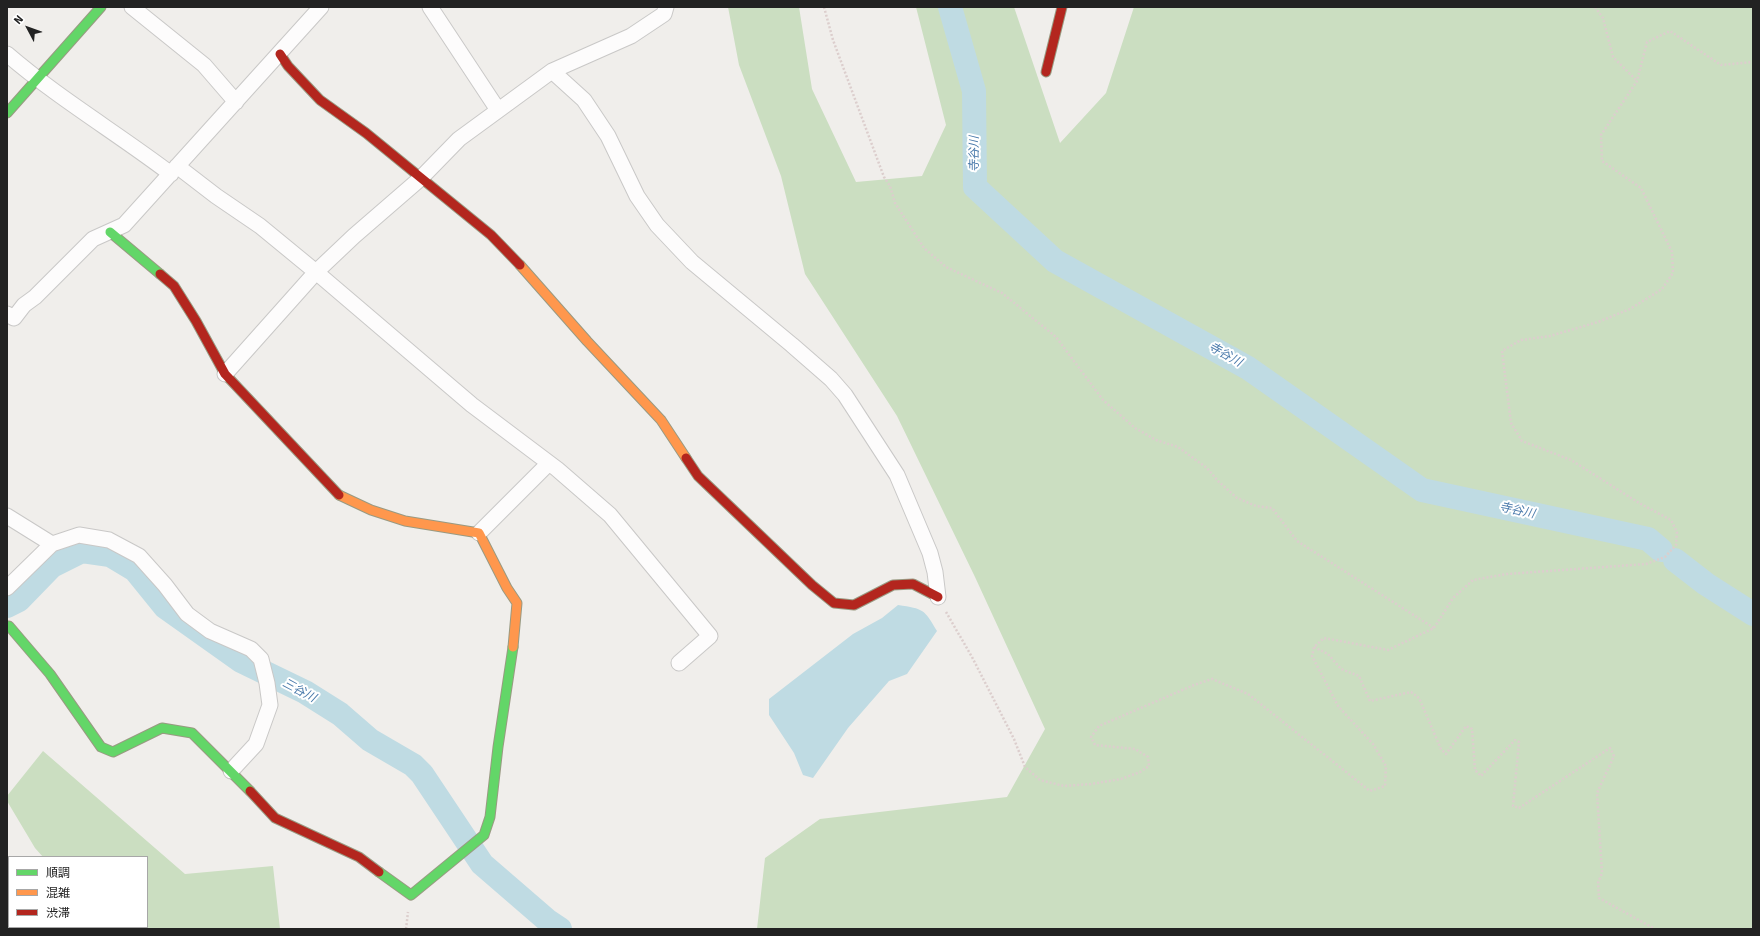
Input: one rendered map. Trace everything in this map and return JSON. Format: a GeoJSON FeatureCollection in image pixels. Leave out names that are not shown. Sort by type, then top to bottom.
{"type":"FeatureCollection","features":[{"type":"Feature","properties":{"kind":"street"},"geometry":{"type":"LineString","coordinates":[[7,113],[101,7]]}},
{"type":"Feature","properties":{"kind":"street"},"geometry":{"type":"LineString","coordinates":[[132,7],[204,65],[236,102]]}},
{"type":"Feature","properties":{"kind":"street"},"geometry":{"type":"LineString","coordinates":[[7,314],[14,318],[24,305],[35,297],[93,240],[124,225],[321,7]]}},
{"type":"Feature","properties":{"kind":"street"},"geometry":{"type":"LineString","coordinates":[[430,7],[498,110]]}},
{"type":"Feature","properties":{"kind":"street"},"geometry":{"type":"LineString","coordinates":[[225,374],[316,272],[354,236],[421,178],[459,139],[552,71],[631,36],[664,14],[666,7]]}},
{"type":"Feature","properties":{"kind":"street"},"geometry":{"type":"LineString","coordinates":[[1046,72],[1062,7]]}},
{"type":"Feature","properties":{"kind":"street"},"geometry":{"type":"LineString","coordinates":[[7,54],[37,80],[132,144],[216,196],[260,226],[472,405],[549,463],[610,515],[710,636],[679,663]]}},
{"type":"Feature","properties":{"kind":"street"},"geometry":{"type":"LineString","coordinates":[[280,54],[288,66],[320,100],[366,133],[491,235],[515,259],[587,341],[661,420],[698,476],[812,585],[834,603],[854,605],[893,585],[913,584],[938,597]]}},
{"type":"Feature","properties":{"kind":"street"},"geometry":{"type":"LineString","coordinates":[[552,71],[584,100],[608,136],[637,196],[657,225],[692,262],[831,379],[845,395],[896,475],[906,494],[930,553],[935,572],[938,597]]}},
{"type":"Feature","properties":{"kind":"street"},"geometry":{"type":"LineString","coordinates":[[110,232],[174,286],[196,321],[225,374],[341,497],[371,510],[405,521],[479,533]]}},
{"type":"Feature","properties":{"kind":"street"},"geometry":{"type":"LineString","coordinates":[[479,533],[549,463]]}},
{"type":"Feature","properties":{"kind":"street"},"geometry":{"type":"LineString","coordinates":[[7,516],[52,544]]}},
{"type":"Feature","properties":{"kind":"street"},"geometry":{"type":"LineString","coordinates":[[8,624],[50,674],[101,747],[113,752],[162,728],[192,734],[231,771],[275,818],[359,857],[411,895],[478,841],[484,835],[490,817],[498,747],[515,634],[517,603],[507,588],[479,533]]}},
{"type":"Feature","properties":{"kind":"street"},"geometry":{"type":"LineString","coordinates":[[7,588],[52,544],[79,535],[108,540],[139,556],[165,585],[187,614],[210,631],[251,649],[261,659],[267,683],[270,705],[256,744],[231,771]]}},
{"type":"Feature","properties":{"kind":"path"},"geometry":{"type":"LineString","coordinates":[[824,7],[832,40],[884,177],[890,186],[895,203],[924,248],[946,267],[1002,293],[1056,337],[1103,400],[1135,428],[1156,440],[1178,447],[1207,468],[1218,481],[1237,498],[1256,506],[1272,508],[1297,541],[1434,628]]}},
{"type":"Feature","properties":{"kind":"path"},"geometry":{"type":"LineString","coordinates":[[1595,7],[1603,18],[1613,57],[1637,81]]}},
{"type":"Feature","properties":{"kind":"path"},"geometry":{"type":"LineString","coordinates":[[938,597],[1014,739],[1025,767],[1040,780],[1064,786],[1121,779],[1140,772],[1149,766],[1148,757],[1135,749],[1095,745],[1091,737],[1099,726],[1194,685],[1212,679],[1248,694],[1370,791],[1384,786],[1386,766],[1373,744],[1338,706],[1312,656],[1314,647],[1324,638],[1388,650],[1434,628],[1453,598],[1473,580],[1506,574],[1646,564],[1665,556],[1676,545],[1676,532],[1671,520],[1639,503],[1571,460],[1522,441],[1511,423],[1502,351],[1521,340],[1550,336],[1598,322],[1630,309],[1662,289],[1672,273],[1672,252],[1641,188],[1602,161],[1601,135],[1637,81],[1647,42],[1670,31],[1721,64],[1753,62]]}},
{"type":"Feature","properties":{"kind":"path"},"geometry":{"type":"LineString","coordinates":[[1314,647],[1328,654],[1341,669],[1359,676],[1370,701],[1411,692],[1419,698],[1441,749],[1446,754],[1466,726],[1472,729],[1475,770],[1480,776],[1515,740],[1519,742],[1513,806],[1519,808],[1610,748],[1614,756],[1597,793],[1602,873],[1598,883],[1599,898],[1655,929]]}},
{"type":"Feature","properties":{"kind":"green space"},"geometry":{"type":"Polygon","coordinates":[[[728,7],[799,7],[812,89],[856,182],[922,176],[946,125],[916,7],[1014,7],[1060,143],[1106,93],[1134,7],[1753,7],[1753,929],[757,929],[765,858],[820,819],[1007,797],[1045,729],[975,577],[897,416],[805,274],[781,176],[739,65],[728,7]]]}},
{"type":"Feature","properties":{"kind":"green space"},"geometry":{"type":"Polygon","coordinates":[[[43,751],[185,874],[273,866],[280,929],[90,929],[148,928],[148,856],[42,856],[35,848],[7,801],[7,796],[43,751]]]}},
{"type":"Feature","properties":{"kind":"water"},"geometry":{"type":"Polygon","coordinates":[[[898,605],[922,611],[929,618],[937,631],[907,674],[889,681],[848,728],[813,778],[803,775],[794,753],[769,715],[769,699],[853,634],[882,618],[898,605]]]}},
{"type":"Feature","properties":{"kind":"waterway","name":"寺谷川"},"geometry":{"type":"LineString","coordinates":[[950,7],[974,91],[975,187],[1055,261],[1248,368],[1422,490],[1648,539],[1661,550]]}},
{"type":"Feature","properties":{"kind":"waterway","name":"三谷川"},"geometry":{"type":"LineString","coordinates":[[7,606],[19,600],[52,566],[82,551],[110,555],[135,570],[165,607],[241,661],[305,692],[340,714],[370,740],[413,765],[422,774],[482,864],[548,921],[560,929]]}},
{"type":"Feature","properties":{"kind":"waterway","name":"寺谷川"},"geometry":{"type":"LineString","coordinates":[[1675,560],[1706,584],[1753,614]]}},
{"type":"Feature","properties":{"kind":"traffic: fast"},"geometry":{"type":"LineString","coordinates":[[7,113],[101,7]]}},
{"type":"Feature","properties":{"kind":"traffic: fast"},"geometry":{"type":"LineString","coordinates":[[110,232],[160,274]]}},
{"type":"Feature","properties":{"kind":"traffic: fast"},"geometry":{"type":"LineString","coordinates":[[7,626],[9,626],[50,674],[101,747],[113,752],[162,728],[192,733],[250,791]]}},
{"type":"Feature","properties":{"kind":"traffic: fast"},"geometry":{"type":"LineString","coordinates":[[379,872],[411,895],[484,835],[490,817],[498,747],[513,647]]}},
{"type":"Feature","properties":{"kind":"traffic: slow"},"geometry":{"type":"LineString","coordinates":[[520,265],[587,341],[661,420],[686,458]]}},
{"type":"Feature","properties":{"kind":"traffic: slow"},"geometry":{"type":"LineString","coordinates":[[339,495],[371,510],[405,521],[479,533],[507,588],[517,603],[513,647]]}},
{"type":"Feature","properties":{"kind":"traffic: jam"},"geometry":{"type":"LineString","coordinates":[[1046,72],[1062,7]]}},
{"type":"Feature","properties":{"kind":"traffic: jam"},"geometry":{"type":"LineString","coordinates":[[280,54],[288,66],[320,100],[366,133],[491,235],[520,265]]}},
{"type":"Feature","properties":{"kind":"traffic: jam"},"geometry":{"type":"LineString","coordinates":[[160,274],[174,286],[196,321],[225,374],[339,495]]}},
{"type":"Feature","properties":{"kind":"traffic: jam"},"geometry":{"type":"LineString","coordinates":[[686,458],[698,476],[812,585],[834,603],[854,605],[893,585],[913,584],[938,597]]}},
{"type":"Feature","properties":{"kind":"traffic: jam"},"geometry":{"type":"LineString","coordinates":[[250,791],[275,818],[359,857],[379,872]]}}]}
